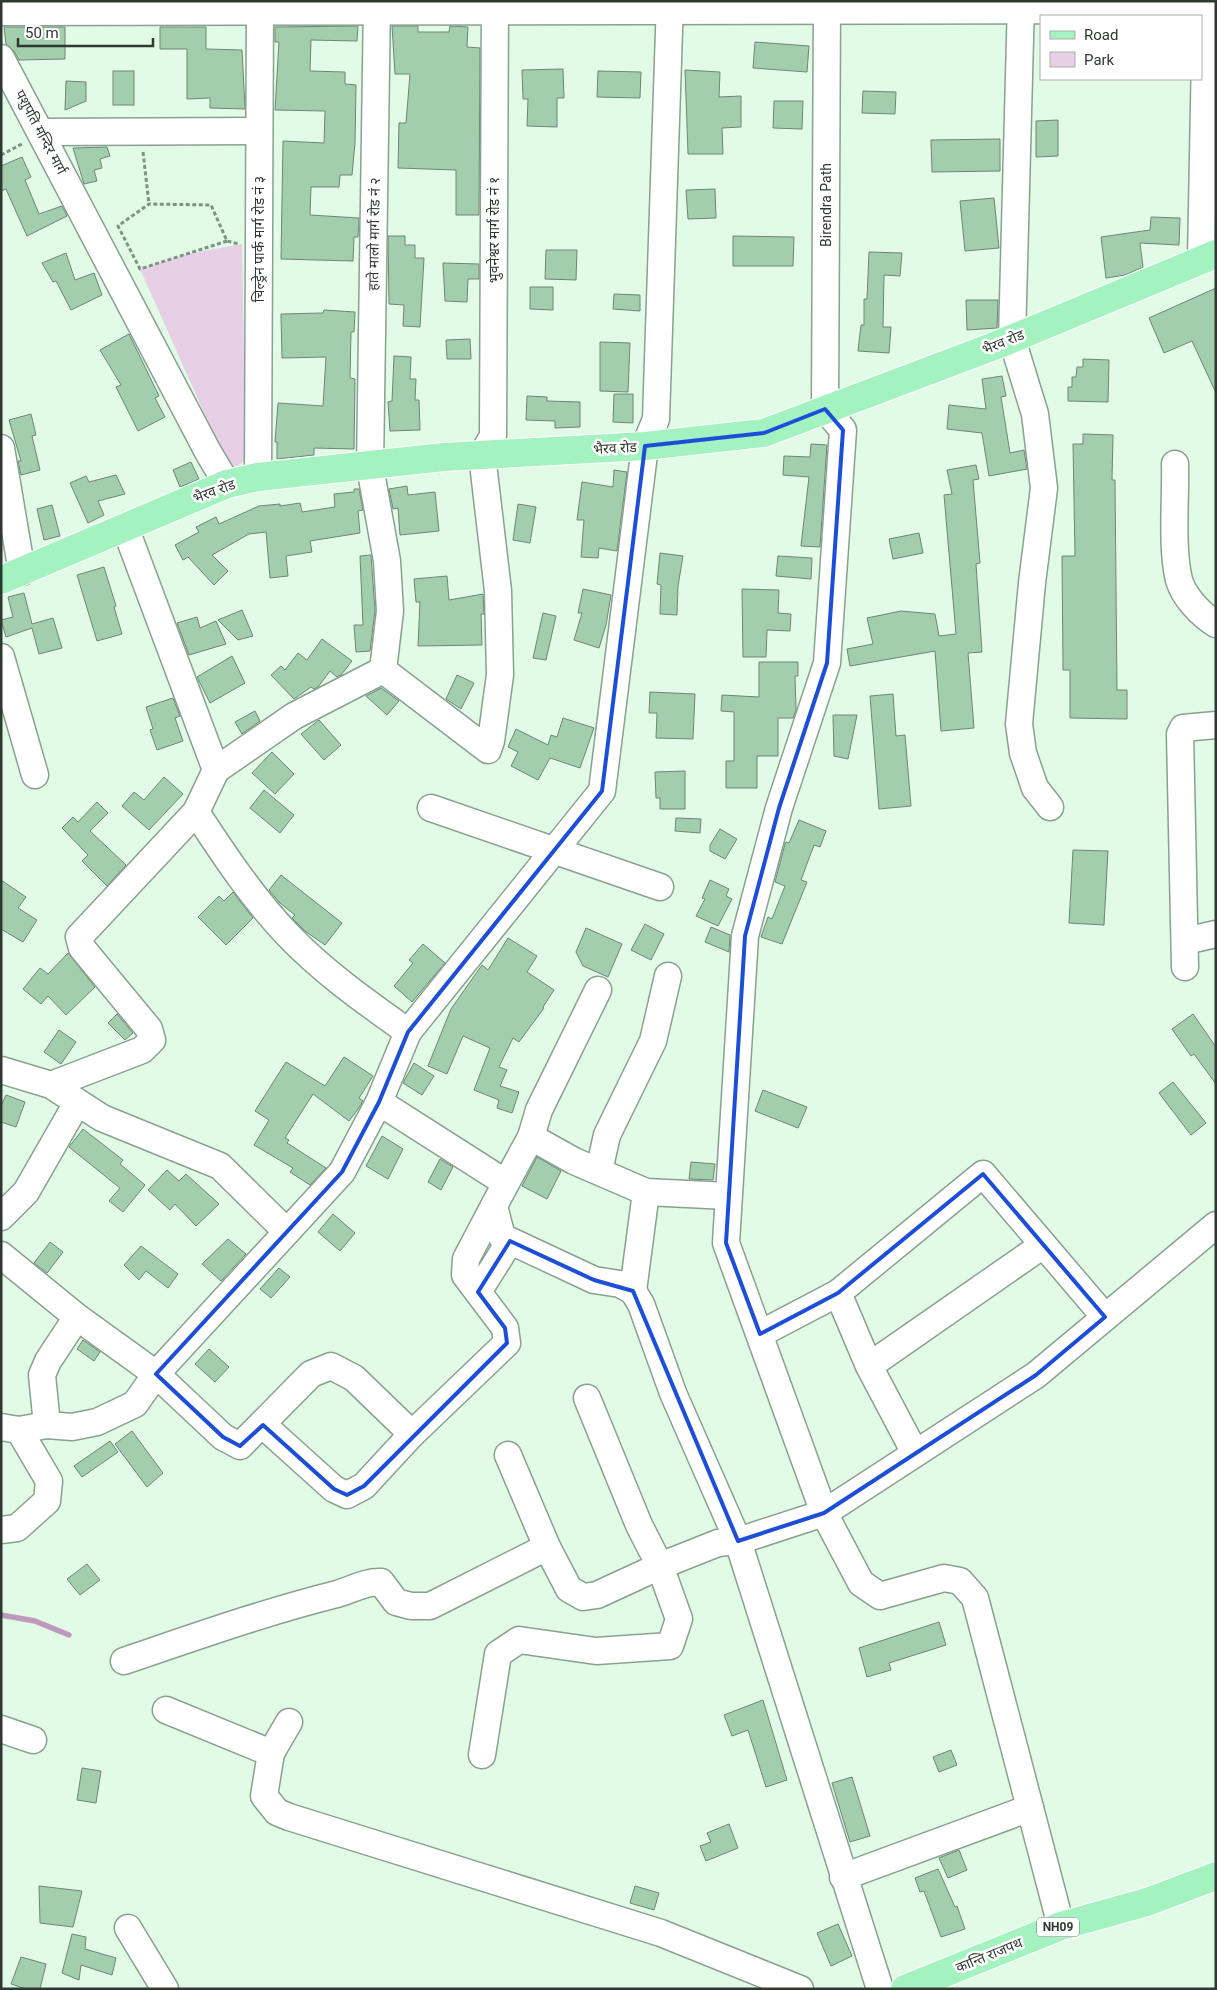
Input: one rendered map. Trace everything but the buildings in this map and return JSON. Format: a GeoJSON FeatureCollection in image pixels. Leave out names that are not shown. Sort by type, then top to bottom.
{"type":"FeatureCollection","features":[{"type":"Feature","properties":{"kind":"main road","name":"भैरव रोड"},"geometry":{"type":"LineString","coordinates":[[11,576],[226,484],[258,477],[444,458],[645,446],[764,432],[1012,339],[1208,257]]}},
{"type":"Feature","properties":{"kind":"main road","name":"कान्ति राजपथ"},"geometry":{"type":"LineString","coordinates":[[905,1989],[1061,1926],[1147,1902],[1216,1876]]}},
{"type":"Feature","properties":{"kind":"street"},"geometry":{"type":"LineString","coordinates":[[1,12],[31,6],[1209,7],[1208,257]]}},
{"type":"Feature","properties":{"kind":"street","name":"चिल्ड्रेन पार्क मार्ग रोड नं ३"},"geometry":{"type":"LineString","coordinates":[[258,477],[260,6]]}},
{"type":"Feature","properties":{"kind":"street","name":"हाते मालो मार्ग रोड नं २"},"geometry":{"type":"LineString","coordinates":[[377,6],[370,467],[387,561],[390,611],[383,670]]}},
{"type":"Feature","properties":{"kind":"street","name":"भुवनेश्वर मार्ग रोड नं १"},"geometry":{"type":"LineString","coordinates":[[482,455],[493,436],[495,6]]}},
{"type":"Feature","properties":{"kind":"street"},"geometry":{"type":"LineString","coordinates":[[10,1429],[47,1425],[72,1427],[97,1422],[135,1404],[156,1374],[342,1172],[379,1102],[408,1032],[602,791],[645,446],[656,419],[670,6]]}},
{"type":"Feature","properties":{"kind":"street","name":"Birendra Path"},"geometry":{"type":"LineString","coordinates":[[825,409],[827,6]]}},
{"type":"Feature","properties":{"kind":"street"},"geometry":{"type":"LineString","coordinates":[[1021,6],[1012,339],[1035,414],[1044,488],[1032,584],[1019,724],[1023,753],[1035,788],[1050,807]]}},
{"type":"Feature","properties":{"kind":"street","name":"पशुपति मन्दिर मार्ग"},"geometry":{"type":"LineString","coordinates":[[1,58],[42,132],[226,484]]}},
{"type":"Feature","properties":{"kind":"street"},"geometry":{"type":"LineString","coordinates":[[42,132],[259,131]]}},
{"type":"Feature","properties":{"kind":"street"},"geometry":{"type":"LineString","coordinates":[[825,409],[843,430],[827,663],[779,808],[745,936],[726,1243],[824,1513],[861,1583],[880,1596],[944,1578],[960,1581],[975,1598],[1061,1926]]}},
{"type":"Feature","properties":{"kind":"street"},"geometry":{"type":"LineString","coordinates":[[1,448],[11,576]]}},
{"type":"Feature","properties":{"kind":"street"},"geometry":{"type":"LineString","coordinates":[[51,1085],[142,1050],[152,1040],[149,1030],[82,948],[79,937],[196,812],[216,770],[294,716],[383,670],[488,750],[491,741],[500,675],[498,591],[482,455]]}},
{"type":"Feature","properties":{"kind":"street"},"geometry":{"type":"LineString","coordinates":[[1175,464],[1176,559],[1180,582],[1192,603],[1216,624]]}},
{"type":"Feature","properties":{"kind":"street"},"geometry":{"type":"LineString","coordinates":[[124,527],[216,770]]}},
{"type":"Feature","properties":{"kind":"street"},"geometry":{"type":"LineString","coordinates":[[1,657],[36,775]]}},
{"type":"Feature","properties":{"kind":"street"},"geometry":{"type":"LineString","coordinates":[[1185,967],[1186,941],[1180,734],[1183,728],[1216,725]]}},
{"type":"Feature","properties":{"kind":"street"},"geometry":{"type":"LineString","coordinates":[[432,808],[553,852],[660,887]]}},
{"type":"Feature","properties":{"kind":"street"},"geometry":{"type":"LineString","coordinates":[[196,812],[238,876],[287,934],[348,989],[408,1032]]}},
{"type":"Feature","properties":{"kind":"street"},"geometry":{"type":"LineString","coordinates":[[1186,941],[1216,934]]}},
{"type":"Feature","properties":{"kind":"street"},"geometry":{"type":"LineString","coordinates":[[599,1172],[607,1135],[652,1041],[668,976]]}},
{"type":"Feature","properties":{"kind":"street"},"geometry":{"type":"LineString","coordinates":[[263,1425],[334,1489],[347,1495],[364,1486],[412,1434],[507,1343],[505,1328],[465,1275],[466,1259],[531,1137],[539,1110],[598,990]]}},
{"type":"Feature","properties":{"kind":"street"},"geometry":{"type":"LineString","coordinates":[[1,1070],[51,1085],[102,1118],[220,1166],[286,1232]]}},
{"type":"Feature","properties":{"kind":"street"},"geometry":{"type":"LineString","coordinates":[[379,1102],[506,1183]]}},
{"type":"Feature","properties":{"kind":"street"},"geometry":{"type":"LineString","coordinates":[[1,1217],[26,1192],[77,1103]]}},
{"type":"Feature","properties":{"kind":"street"},"geometry":{"type":"LineString","coordinates":[[531,1137],[574,1161],[646,1192],[728,1196]]}},
{"type":"Feature","properties":{"kind":"street"},"geometry":{"type":"LineString","coordinates":[[760,1334],[838,1293],[982,1174],[1105,1317]]}},
{"type":"Feature","properties":{"kind":"street"},"geometry":{"type":"LineString","coordinates":[[634,1291],[646,1192]]}},
{"type":"Feature","properties":{"kind":"street"},"geometry":{"type":"LineString","coordinates":[[494,1206],[502,1237],[594,1280],[620,1284],[634,1291],[641,1304],[673,1393],[738,1541],[843,1878],[880,1989]]}},
{"type":"Feature","properties":{"kind":"street"},"geometry":{"type":"LineString","coordinates":[[508,1454],[547,1547],[569,1589],[583,1597],[598,1596],[660,1566],[718,1543],[738,1541],[824,1513],[1036,1375],[1216,1225]]}},
{"type":"Feature","properties":{"kind":"street"},"geometry":{"type":"LineString","coordinates":[[478,1292],[510,1240]]}},
{"type":"Feature","properties":{"kind":"street"},"geometry":{"type":"LineString","coordinates":[[869,1366],[1044,1245]]}},
{"type":"Feature","properties":{"kind":"street"},"geometry":{"type":"LineString","coordinates":[[1,1255],[77,1317],[156,1374],[223,1437],[240,1446],[263,1425],[311,1374],[331,1366],[354,1378],[412,1434]]}},
{"type":"Feature","properties":{"kind":"street"},"geometry":{"type":"LineString","coordinates":[[838,1293],[869,1366],[915,1453]]}},
{"type":"Feature","properties":{"kind":"street"},"geometry":{"type":"LineString","coordinates":[[47,1425],[42,1375],[48,1361],[77,1317]]}},
{"type":"Feature","properties":{"kind":"street"},"geometry":{"type":"LineString","coordinates":[[482,1755],[498,1654],[519,1640],[596,1651],[670,1646],[680,1619],[660,1566],[638,1526],[586,1398]]}},
{"type":"Feature","properties":{"kind":"street"},"geometry":{"type":"LineString","coordinates":[[1,1530],[17,1528],[47,1502],[49,1482],[10,1429]]}},
{"type":"Feature","properties":{"kind":"street"},"geometry":{"type":"LineString","coordinates":[[124,1661],[274,1611],[358,1588],[372,1581],[381,1582],[396,1602],[411,1606],[430,1606],[547,1547]]}},
{"type":"Feature","properties":{"kind":"street"},"geometry":{"type":"LineString","coordinates":[[166,1710],[271,1754]]}},
{"type":"Feature","properties":{"kind":"street"},"geometry":{"type":"LineString","coordinates":[[289,1722],[271,1754],[264,1796],[277,1812],[356,1839],[661,1933],[800,1989]]}},
{"type":"Feature","properties":{"kind":"street"},"geometry":{"type":"LineString","coordinates":[[1,1729],[32,1740]]}},
{"type":"Feature","properties":{"kind":"street"},"geometry":{"type":"LineString","coordinates":[[843,1878],[1030,1808]]}},
{"type":"Feature","properties":{"kind":"street"},"geometry":{"type":"LineString","coordinates":[[128,1928],[165,1989]]}},
{"type":"Feature","properties":{"kind":"path"},"geometry":{"type":"LineString","coordinates":[[141,131],[149,204]]}},
{"type":"Feature","properties":{"kind":"path"},"geometry":{"type":"LineString","coordinates":[[227,241],[211,205],[149,204],[118,226],[140,269],[227,241],[242,244]]}},
{"type":"Feature","properties":{"kind":"highlighted area"},"geometry":{"type":"Polygon","coordinates":[[[825,409],[843,430],[827,663],[779,808],[745,936],[726,1243],[760,1334],[838,1293],[983,1174],[1105,1317],[1036,1375],[824,1513],[738,1541],[633,1291],[594,1280],[510,1241],[478,1292],[505,1328],[507,1343],[364,1486],[347,1495],[334,1489],[263,1425],[240,1446],[223,1437],[156,1374],[342,1172],[379,1102],[408,1032],[602,791],[645,446],[764,433],[825,409]]]}},
{"type":"Feature","properties":{"kind":"green space"},"geometry":{"type":"Polygon","coordinates":[[[242,244],[246,460],[230,471],[140,269],[187,254],[242,244]]]}},
{"type":"Feature","properties":{"kind":"waterway"},"geometry":{"type":"LineString","coordinates":[[1,1615],[35,1621],[69,1635]]}}]}
